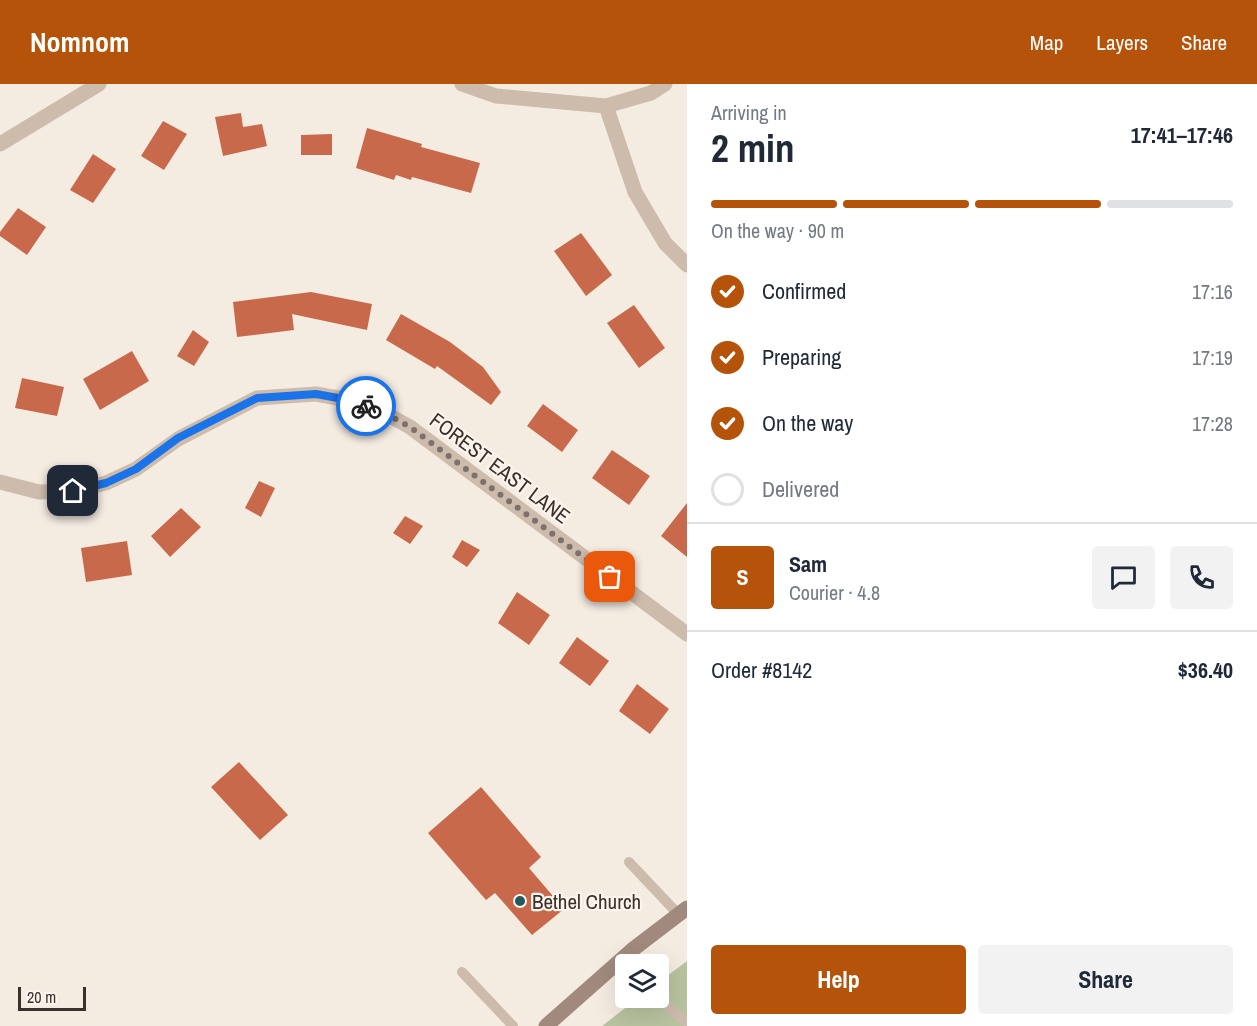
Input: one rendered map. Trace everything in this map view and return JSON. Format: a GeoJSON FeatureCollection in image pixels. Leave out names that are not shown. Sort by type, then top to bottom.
{"type":"FeatureCollection","features":[{"type":"Feature","properties":{"kind":"main road"},"geometry":{"type":"LineString","coordinates":[[633,954],[683,911]]}},
{"type":"Feature","properties":{"kind":"main road"},"geometry":{"type":"LineString","coordinates":[[546,1026],[615,970]]}},
{"type":"Feature","properties":{"kind":"street"},"geometry":{"type":"LineString","coordinates":[[0,144],[99,84]]}},
{"type":"Feature","properties":{"kind":"street"},"geometry":{"type":"LineString","coordinates":[[462,84],[496,96],[606,106],[651,93],[664,84]]}},
{"type":"Feature","properties":{"kind":"street"},"geometry":{"type":"LineString","coordinates":[[606,106],[635,192],[664,243],[687,265]]}},
{"type":"Feature","properties":{"kind":"street","name":"FOREST EAST LANE"},"geometry":{"type":"LineString","coordinates":[[0,482],[39,492],[73,491],[106,483],[136,469],[178,438],[257,398],[316,394],[349,400],[381,411],[410,427],[687,634]]}},
{"type":"Feature","properties":{"kind":"lane"},"geometry":{"type":"LineString","coordinates":[[629,862],[683,911]]}},
{"type":"Feature","properties":{"kind":"lane"},"geometry":{"type":"LineString","coordinates":[[462,972],[513,1026]]}},
{"type":"Feature","properties":{"kind":"lane"},"geometry":{"type":"LineString","coordinates":[[669,1007],[687,1023]]}},
{"type":"Feature","properties":{"kind":"green space"},"geometry":{"type":"Polygon","coordinates":[[[687,961],[687,1026],[602,1026],[625,1008],[669,1008],[669,974],[687,961]]]}},
{"type":"Feature","properties":{"kind":"building"},"geometry":{"type":"Polygon","coordinates":[[[241,113],[243,127],[262,124],[267,146],[223,156],[215,117],[241,113]]]}},
{"type":"Feature","properties":{"kind":"building"},"geometry":{"type":"Polygon","coordinates":[[[163,121],[187,134],[164,170],[141,156],[163,121]]]}},
{"type":"Feature","properties":{"kind":"building"},"geometry":{"type":"Polygon","coordinates":[[[367,128],[422,144],[421,147],[480,163],[471,193],[412,177],[411,180],[396,175],[394,180],[356,168],[367,128]]]}},
{"type":"Feature","properties":{"kind":"building"},"geometry":{"type":"Polygon","coordinates":[[[332,134],[332,155],[301,155],[301,135],[332,134]]]}},
{"type":"Feature","properties":{"kind":"building"},"geometry":{"type":"Polygon","coordinates":[[[93,154],[116,169],[93,203],[70,190],[93,154]]]}},
{"type":"Feature","properties":{"kind":"building"},"geometry":{"type":"Polygon","coordinates":[[[18,208],[46,227],[27,255],[0,236],[0,232],[18,208]]]}},
{"type":"Feature","properties":{"kind":"building"},"geometry":{"type":"Polygon","coordinates":[[[581,233],[612,275],[586,296],[554,251],[581,233]]]}},
{"type":"Feature","properties":{"kind":"building"},"geometry":{"type":"Polygon","coordinates":[[[311,292],[372,304],[367,330],[292,314],[294,330],[237,337],[233,302],[311,292]]]}},
{"type":"Feature","properties":{"kind":"building"},"geometry":{"type":"Polygon","coordinates":[[[634,305],[665,348],[639,368],[607,323],[634,305]]]}},
{"type":"Feature","properties":{"kind":"building"},"geometry":{"type":"Polygon","coordinates":[[[401,314],[450,342],[483,367],[501,392],[491,405],[437,366],[435,369],[386,340],[401,314]]]}},
{"type":"Feature","properties":{"kind":"building"},"geometry":{"type":"Polygon","coordinates":[[[193,330],[209,342],[194,366],[177,356],[193,330]]]}},
{"type":"Feature","properties":{"kind":"building"},"geometry":{"type":"Polygon","coordinates":[[[132,351],[149,381],[100,410],[83,379],[132,351]]]}},
{"type":"Feature","properties":{"kind":"building"},"geometry":{"type":"Polygon","coordinates":[[[22,378],[64,387],[57,416],[15,408],[22,378]]]}},
{"type":"Feature","properties":{"kind":"building"},"geometry":{"type":"Polygon","coordinates":[[[543,404],[578,430],[562,452],[527,426],[543,404]]]}},
{"type":"Feature","properties":{"kind":"building"},"geometry":{"type":"Polygon","coordinates":[[[612,450],[650,476],[629,505],[592,478],[612,450]]]}},
{"type":"Feature","properties":{"kind":"building"},"geometry":{"type":"Polygon","coordinates":[[[259,481],[275,488],[261,517],[245,508],[259,481]]]}},
{"type":"Feature","properties":{"kind":"building"},"geometry":{"type":"Polygon","coordinates":[[[687,503],[687,557],[661,536],[687,503]]]}},
{"type":"Feature","properties":{"kind":"building"},"geometry":{"type":"Polygon","coordinates":[[[181,508],[201,527],[170,557],[151,536],[181,508]]]}},
{"type":"Feature","properties":{"kind":"building"},"geometry":{"type":"Polygon","coordinates":[[[405,516],[423,526],[410,544],[393,533],[405,516]]]}},
{"type":"Feature","properties":{"kind":"building"},"geometry":{"type":"Polygon","coordinates":[[[462,540],[480,550],[467,567],[452,557],[462,540]]]}},
{"type":"Feature","properties":{"kind":"building"},"geometry":{"type":"Polygon","coordinates":[[[127,541],[132,575],[86,582],[81,548],[127,541]]]}},
{"type":"Feature","properties":{"kind":"building"},"geometry":{"type":"Polygon","coordinates":[[[517,592],[550,615],[529,645],[498,623],[517,592]]]}},
{"type":"Feature","properties":{"kind":"building"},"geometry":{"type":"Polygon","coordinates":[[[577,637],[609,661],[590,686],[559,663],[577,637]]]}},
{"type":"Feature","properties":{"kind":"building"},"geometry":{"type":"Polygon","coordinates":[[[637,684],[669,709],[650,734],[619,711],[637,684]]]}},
{"type":"Feature","properties":{"kind":"building"},"geometry":{"type":"Polygon","coordinates":[[[239,762],[288,815],[260,840],[211,787],[239,762]]]}},
{"type":"Feature","properties":{"kind":"building"},"geometry":{"type":"Polygon","coordinates":[[[481,787],[541,857],[529,868],[564,909],[532,935],[495,893],[486,900],[428,833],[481,787]]]}},
{"type":"Feature","properties":{"kind":"way so far"},"geometry":{"type":"LineString","coordinates":[[366,406],[381,411],[410,427],[610,577]]}},
{"type":"Feature","properties":{"kind":"place","name":"Bethel Church"},"geometry":{"type":"Point","coordinates":[520,901]}},
{"type":"Feature","properties":{"kind":"route"},"geometry":{"type":"LineString","coordinates":[[73,491],[106,483],[136,469],[178,438],[257,398],[316,394],[349,400],[366,406]]}}]}
